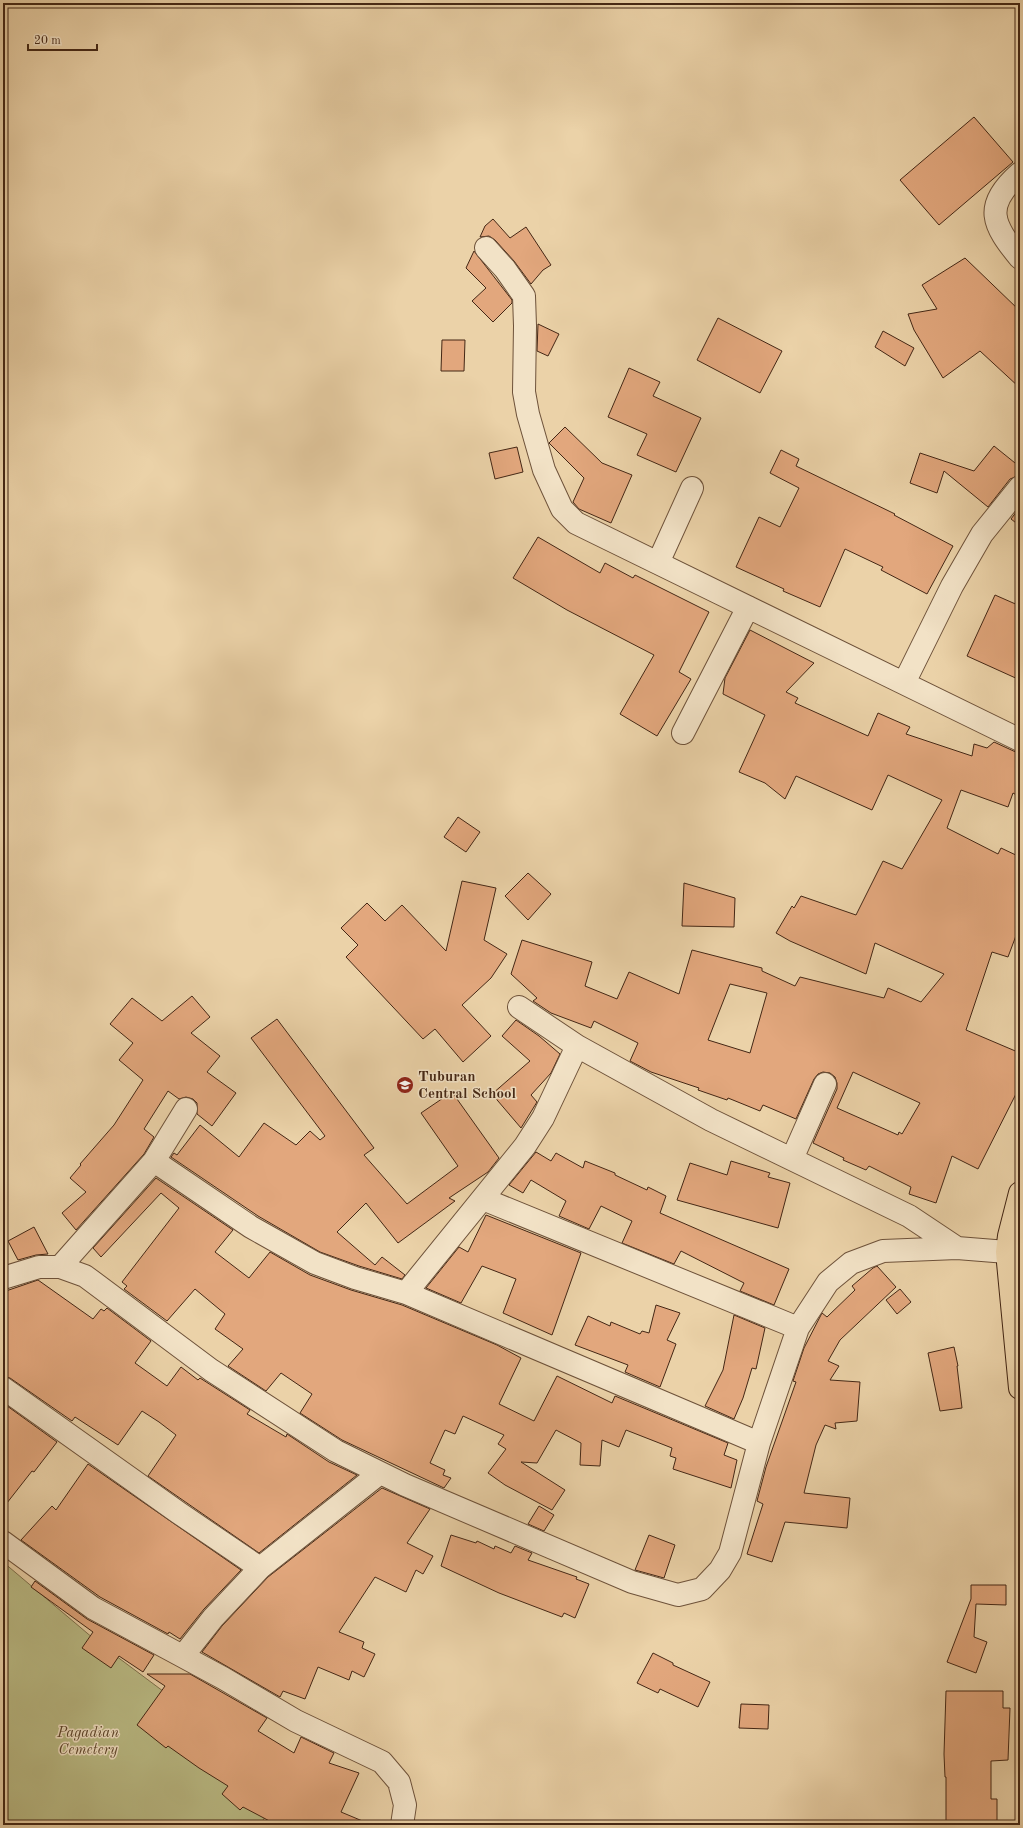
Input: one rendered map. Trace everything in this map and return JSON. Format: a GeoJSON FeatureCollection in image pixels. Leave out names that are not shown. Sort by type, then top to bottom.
{"type":"FeatureCollection","features":[{"type":"Feature","properties":{"kind":"main road"},"geometry":{"type":"LineString","coordinates":[[1020,1193],[1009,1236],[1007,1252],[1020,1388]]}},
{"type":"Feature","properties":{"kind":"street"},"geometry":{"type":"LineString","coordinates":[[1020,174],[1010,182],[998,199],[994,211],[1001,235],[1020,258]]}},
{"type":"Feature","properties":{"kind":"street"},"geometry":{"type":"LineString","coordinates":[[486,248],[505,269],[524,296],[526,326],[524,392],[538,453],[562,509],[576,523],[1020,740]]}},
{"type":"Feature","properties":{"kind":"street"},"geometry":{"type":"LineString","coordinates":[[904,683],[952,586],[982,534],[1020,487]]}},
{"type":"Feature","properties":{"kind":"street"},"geometry":{"type":"LineString","coordinates":[[658,563],[692,488]]}},
{"type":"Feature","properties":{"kind":"street"},"geometry":{"type":"LineString","coordinates":[[683,733],[748,607]]}},
{"type":"Feature","properties":{"kind":"street"},"geometry":{"type":"LineString","coordinates":[[519,1007],[577,1046],[711,1120],[909,1216],[957,1248]]}},
{"type":"Feature","properties":{"kind":"street"},"geometry":{"type":"LineString","coordinates":[[406,1293],[526,1146],[543,1118],[577,1046]]}},
{"type":"Feature","properties":{"kind":"street"},"geometry":{"type":"LineString","coordinates":[[792,1159],[825,1084]]}},
{"type":"Feature","properties":{"kind":"street"},"geometry":{"type":"LineString","coordinates":[[60,1267],[154,1161],[186,1108]]}},
{"type":"Feature","properties":{"kind":"street"},"geometry":{"type":"LineString","coordinates":[[154,1161],[251,1227],[315,1263],[355,1278],[406,1293],[759,1443]]}},
{"type":"Feature","properties":{"kind":"street"},"geometry":{"type":"LineString","coordinates":[[483,1199],[798,1328]]}},
{"type":"Feature","properties":{"kind":"street"},"geometry":{"type":"LineString","coordinates":[[3,1278],[39,1267],[60,1267],[84,1276],[211,1370],[336,1451],[405,1485],[632,1582],[678,1595],[702,1589],[720,1570],[730,1553],[759,1443],[798,1328],[828,1282],[851,1263],[883,1252],[957,1248],[1007,1252]]}},
{"type":"Feature","properties":{"kind":"street"},"geometry":{"type":"LineString","coordinates":[[3,1388],[179,1513],[260,1568]]}},
{"type":"Feature","properties":{"kind":"street"},"geometry":{"type":"LineString","coordinates":[[183,1656],[213,1618],[260,1568],[380,1473]]}},
{"type":"Feature","properties":{"kind":"street"},"geometry":{"type":"LineString","coordinates":[[3,1542],[93,1608],[183,1656],[296,1721],[382,1762],[399,1782],[404,1805],[402,1825]]}},
{"type":"Feature","properties":{"kind":"green space","name":"Pagadian Cemetery"},"geometry":{"type":"Polygon","coordinates":[[[3,1562],[100,1644],[286,1783],[260,1825],[3,1825],[3,1562]]]}},
{"type":"Feature","properties":{"kind":"building"},"geometry":{"type":"Polygon","coordinates":[[[974,117],[1013,162],[939,225],[900,180],[974,117]]]}},
{"type":"Feature","properties":{"kind":"building"},"geometry":{"type":"Polygon","coordinates":[[[493,219],[510,238],[526,227],[551,265],[543,270],[531,284],[514,261],[495,240],[489,236],[480,237],[485,226],[493,219]]]}},
{"type":"Feature","properties":{"kind":"building"},"geometry":{"type":"Polygon","coordinates":[[[474,251],[512,300],[512,303],[493,322],[472,301],[486,288],[466,268],[474,251]]]}},
{"type":"Feature","properties":{"kind":"building"},"geometry":{"type":"Polygon","coordinates":[[[965,258],[1020,311],[1020,388],[980,351],[943,378],[914,330],[908,314],[937,309],[922,285],[965,258]]]}},
{"type":"Feature","properties":{"kind":"building"},"geometry":{"type":"Polygon","coordinates":[[[718,318],[782,351],[760,393],[697,360],[718,318]]]}},
{"type":"Feature","properties":{"kind":"building"},"geometry":{"type":"Polygon","coordinates":[[[538,324],[559,334],[548,356],[537,351],[538,324]]]}},
{"type":"Feature","properties":{"kind":"building"},"geometry":{"type":"Polygon","coordinates":[[[883,331],[914,348],[905,366],[875,347],[883,331]]]}},
{"type":"Feature","properties":{"kind":"building"},"geometry":{"type":"Polygon","coordinates":[[[442,340],[465,340],[464,371],[441,371],[442,340]]]}},
{"type":"Feature","properties":{"kind":"building"},"geometry":{"type":"Polygon","coordinates":[[[629,368],[660,382],[653,396],[701,418],[676,472],[637,455],[647,434],[608,417],[629,368]]]}},
{"type":"Feature","properties":{"kind":"building"},"geometry":{"type":"Polygon","coordinates":[[[565,427],[602,463],[632,475],[611,523],[579,509],[573,502],[584,478],[549,443],[565,427]]]}},
{"type":"Feature","properties":{"kind":"building"},"geometry":{"type":"Polygon","coordinates":[[[994,446],[1020,467],[1020,475],[1010,479],[988,507],[944,471],[937,493],[910,483],[920,453],[974,471],[994,446]]]}},
{"type":"Feature","properties":{"kind":"building"},"geometry":{"type":"Polygon","coordinates":[[[517,447],[523,472],[495,479],[489,453],[517,447]]]}},
{"type":"Feature","properties":{"kind":"building"},"geometry":{"type":"Polygon","coordinates":[[[781,450],[799,459],[796,466],[895,514],[894,515],[953,546],[927,594],[881,570],[883,567],[845,549],[820,607],[783,591],[784,589],[736,567],[759,517],[780,527],[799,488],[770,473],[781,450]]]}},
{"type":"Feature","properties":{"kind":"building"},"geometry":{"type":"Polygon","coordinates":[[[1020,507],[1020,526],[1011,519],[1020,507]]]}},
{"type":"Feature","properties":{"kind":"building"},"geometry":{"type":"Polygon","coordinates":[[[538,537],[600,573],[605,563],[633,578],[635,575],[709,612],[679,672],[691,679],[657,736],[620,714],[654,655],[567,610],[513,578],[538,537]]]}},
{"type":"Feature","properties":{"kind":"building"},"geometry":{"type":"Polygon","coordinates":[[[995,595],[1020,606],[1020,680],[967,656],[995,595]]]}},
{"type":"Feature","properties":{"kind":"building"},"geometry":{"type":"Polygon","coordinates":[[[750,630],[814,663],[786,692],[798,698],[795,703],[868,736],[878,713],[910,727],[906,734],[972,756],[974,744],[987,748],[994,742],[1020,754],[1020,797],[1013,793],[1008,807],[961,790],[947,828],[998,854],[1001,848],[1020,857],[1020,925],[1008,957],[992,952],[966,1030],[1020,1053],[1020,1086],[978,1169],[952,1156],[936,1203],[909,1194],[911,1187],[869,1166],[866,1170],[843,1160],[844,1158],[813,1143],[837,1089],[835,1077],[830,1073],[823,1072],[818,1074],[814,1079],[796,1119],[763,1105],[760,1111],[728,1098],[727,1100],[698,1090],[699,1088],[651,1072],[630,1061],[638,1043],[594,1021],[591,1028],[551,1013],[533,1001],[537,998],[511,974],[522,940],[592,962],[585,986],[617,999],[629,972],[679,994],[692,950],[762,968],[762,971],[795,986],[800,977],[884,998],[888,988],[921,1002],[944,974],[875,943],[866,974],[790,941],[776,933],[792,906],[794,908],[801,896],[856,915],[883,861],[902,869],[942,800],[888,775],[872,810],[796,776],[785,799],[765,783],[739,772],[765,715],[723,694],[725,678],[750,630]],[[730,984],[708,1040],[750,1053],[767,993],[730,984]],[[853,1072],[837,1108],[898,1135],[899,1132],[902,1134],[920,1103],[853,1072]]]}},
{"type":"Feature","properties":{"kind":"building"},"geometry":{"type":"Polygon","coordinates":[[[458,817],[480,832],[466,852],[444,837],[458,817]]]}},
{"type":"Feature","properties":{"kind":"building"},"geometry":{"type":"Polygon","coordinates":[[[528,873],[551,894],[528,920],[505,896],[528,873]]]}},
{"type":"Feature","properties":{"kind":"building"},"geometry":{"type":"Polygon","coordinates":[[[462,881],[496,888],[484,940],[507,954],[491,978],[462,1005],[491,1036],[463,1062],[435,1029],[423,1039],[346,957],[358,945],[341,928],[367,903],[385,921],[402,905],[446,951],[462,881]]]}},
{"type":"Feature","properties":{"kind":"building"},"geometry":{"type":"Polygon","coordinates":[[[684,883],[735,898],[734,927],[682,926],[684,883]]]}},
{"type":"Feature","properties":{"kind":"building"},"geometry":{"type":"Polygon","coordinates":[[[192,996],[210,1017],[191,1033],[220,1056],[207,1072],[236,1093],[212,1126],[197,1114],[197,1103],[193,1099],[186,1097],[179,1099],[168,1091],[144,1129],[154,1137],[144,1154],[76,1230],[62,1213],[86,1192],[70,1178],[81,1165],[80,1164],[114,1125],[143,1080],[119,1060],[133,1043],[110,1024],[132,998],[162,1021],[192,996]]]}},
{"type":"Feature","properties":{"kind":"building"},"geometry":{"type":"Polygon","coordinates":[[[277,1019],[374,1148],[364,1155],[407,1204],[458,1166],[421,1113],[452,1092],[499,1158],[488,1172],[449,1198],[455,1201],[398,1243],[366,1203],[337,1232],[375,1265],[382,1257],[405,1275],[402,1279],[320,1252],[258,1216],[171,1157],[174,1153],[177,1155],[200,1125],[239,1157],[264,1123],[296,1145],[310,1131],[320,1140],[325,1136],[251,1038],[277,1019]]]}},
{"type":"Feature","properties":{"kind":"building"},"geometry":{"type":"Polygon","coordinates":[[[516,1020],[539,1036],[560,1054],[551,1073],[531,1095],[537,1102],[521,1128],[492,1094],[530,1061],[502,1036],[516,1020]]]}},
{"type":"Feature","properties":{"kind":"building"},"geometry":{"type":"Polygon","coordinates":[[[536,1152],[551,1161],[556,1153],[583,1168],[585,1161],[615,1173],[615,1175],[647,1190],[648,1187],[666,1196],[660,1213],[789,1269],[774,1305],[740,1291],[744,1283],[681,1251],[674,1264],[622,1243],[632,1221],[601,1206],[589,1229],[559,1216],[566,1201],[531,1180],[523,1193],[509,1185],[536,1152]]]}},
{"type":"Feature","properties":{"kind":"building"},"geometry":{"type":"Polygon","coordinates":[[[731,1161],[770,1173],[768,1177],[790,1183],[778,1228],[677,1200],[690,1163],[727,1175],[731,1161]]]}},
{"type":"Feature","properties":{"kind":"building"},"geometry":{"type":"Polygon","coordinates":[[[156,1178],[233,1230],[215,1252],[249,1278],[270,1252],[310,1275],[351,1290],[402,1305],[497,1345],[521,1358],[499,1404],[534,1421],[557,1376],[612,1403],[615,1396],[728,1443],[724,1455],[737,1460],[731,1488],[673,1469],[676,1458],[670,1456],[672,1448],[626,1430],[619,1447],[602,1440],[600,1466],[580,1465],[581,1443],[556,1430],[537,1463],[521,1462],[565,1490],[552,1510],[505,1485],[488,1473],[506,1449],[498,1444],[504,1435],[463,1416],[455,1434],[445,1430],[430,1463],[445,1470],[443,1475],[451,1478],[444,1488],[342,1440],[300,1413],[312,1394],[281,1373],[266,1391],[228,1366],[243,1349],[215,1329],[225,1314],[195,1289],[167,1321],[124,1289],[127,1286],[122,1282],[179,1208],[161,1193],[101,1257],[93,1248],[156,1178]]]}},
{"type":"Feature","properties":{"kind":"building"},"geometry":{"type":"Polygon","coordinates":[[[486,1215],[581,1253],[552,1335],[503,1313],[516,1279],[482,1266],[461,1303],[426,1288],[459,1247],[468,1252],[486,1215]]]}},
{"type":"Feature","properties":{"kind":"building"},"geometry":{"type":"Polygon","coordinates":[[[34,1227],[48,1254],[36,1255],[18,1260],[8,1241],[34,1227]]]}},
{"type":"Feature","properties":{"kind":"building"},"geometry":{"type":"Polygon","coordinates":[[[877,1266],[896,1287],[840,1340],[828,1361],[839,1366],[830,1380],[860,1382],[857,1421],[835,1423],[836,1429],[825,1425],[816,1445],[804,1493],[850,1498],[847,1528],[785,1522],[772,1562],[747,1554],[763,1504],[757,1501],[766,1467],[796,1382],[793,1381],[804,1348],[822,1313],[827,1317],[855,1290],[852,1286],[877,1266]]]}},
{"type":"Feature","properties":{"kind":"building"},"geometry":{"type":"Polygon","coordinates":[[[38,1280],[93,1319],[101,1309],[104,1311],[107,1308],[151,1341],[135,1363],[167,1386],[181,1367],[198,1380],[200,1378],[250,1410],[247,1414],[286,1437],[287,1434],[329,1462],[357,1475],[259,1553],[148,1476],[176,1435],[159,1422],[142,1411],[118,1445],[75,1417],[72,1421],[10,1378],[3,1376],[3,1292],[38,1280]]]}},
{"type":"Feature","properties":{"kind":"building"},"geometry":{"type":"Polygon","coordinates":[[[900,1289],[911,1302],[897,1314],[886,1300],[900,1289]]]}},
{"type":"Feature","properties":{"kind":"building"},"geometry":{"type":"Polygon","coordinates":[[[656,1305],[680,1313],[667,1340],[676,1344],[660,1387],[625,1372],[628,1365],[575,1345],[588,1316],[610,1326],[611,1322],[640,1334],[642,1331],[649,1333],[656,1305]]]}},
{"type":"Feature","properties":{"kind":"building"},"geometry":{"type":"Polygon","coordinates":[[[734,1315],[765,1328],[756,1369],[752,1368],[743,1398],[734,1419],[705,1406],[723,1370],[734,1315]]]}},
{"type":"Feature","properties":{"kind":"building"},"geometry":{"type":"Polygon","coordinates":[[[954,1347],[958,1366],[962,1408],[940,1411],[928,1353],[954,1347]]]}},
{"type":"Feature","properties":{"kind":"building"},"geometry":{"type":"Polygon","coordinates":[[[3,1403],[57,1442],[3,1508],[3,1403]]]}},
{"type":"Feature","properties":{"kind":"building"},"geometry":{"type":"Polygon","coordinates":[[[88,1464],[241,1570],[204,1609],[180,1639],[100,1597],[21,1540],[52,1506],[56,1510],[88,1464]]]}},
{"type":"Feature","properties":{"kind":"building"},"geometry":{"type":"Polygon","coordinates":[[[382,1488],[430,1509],[407,1543],[433,1556],[423,1574],[416,1570],[406,1592],[375,1577],[339,1632],[364,1642],[362,1648],[375,1654],[364,1677],[352,1671],[349,1680],[318,1667],[305,1699],[283,1691],[280,1697],[202,1652],[222,1626],[268,1577],[382,1488]]]}},
{"type":"Feature","properties":{"kind":"building"},"geometry":{"type":"Polygon","coordinates":[[[539,1506],[554,1515],[544,1531],[528,1524],[539,1506]]]}},
{"type":"Feature","properties":{"kind":"building"},"geometry":{"type":"Polygon","coordinates":[[[451,1535],[476,1543],[477,1541],[494,1549],[495,1546],[511,1553],[515,1546],[532,1553],[528,1560],[577,1577],[576,1579],[589,1584],[575,1618],[564,1613],[562,1617],[499,1593],[441,1566],[451,1535]]]}},
{"type":"Feature","properties":{"kind":"building"},"geometry":{"type":"Polygon","coordinates":[[[649,1535],[675,1545],[664,1578],[635,1570],[649,1535]]]}},
{"type":"Feature","properties":{"kind":"building"},"geometry":{"type":"Polygon","coordinates":[[[35,1581],[87,1619],[154,1655],[143,1672],[119,1656],[111,1668],[82,1648],[93,1632],[31,1587],[35,1581]]]}},
{"type":"Feature","properties":{"kind":"building"},"geometry":{"type":"Polygon","coordinates":[[[971,1585],[1006,1585],[1006,1605],[976,1604],[974,1637],[987,1642],[976,1673],[947,1662],[971,1599],[971,1585]]]}},
{"type":"Feature","properties":{"kind":"building"},"geometry":{"type":"Polygon","coordinates":[[[653,1653],[673,1663],[673,1665],[710,1682],[698,1707],[660,1689],[658,1693],[637,1683],[653,1653]]]}},
{"type":"Feature","properties":{"kind":"building"},"geometry":{"type":"Polygon","coordinates":[[[147,1674],[190,1674],[267,1718],[258,1731],[294,1753],[301,1737],[334,1753],[329,1763],[359,1773],[341,1812],[372,1825],[277,1825],[243,1807],[240,1810],[222,1794],[228,1786],[168,1746],[166,1748],[137,1725],[165,1686],[147,1674]]]}},
{"type":"Feature","properties":{"kind":"building"},"geometry":{"type":"Polygon","coordinates":[[[946,1691],[1003,1691],[1003,1708],[1010,1708],[1008,1760],[991,1761],[991,1799],[997,1799],[997,1825],[946,1825],[946,1777],[944,1754],[946,1691]]]}},
{"type":"Feature","properties":{"kind":"building"},"geometry":{"type":"Polygon","coordinates":[[[741,1704],[769,1705],[768,1729],[739,1728],[741,1704]]]}},
{"type":"Feature","properties":{"kind":"place","name":"Tuburan Central School"},"geometry":{"type":"Point","coordinates":[405,1085]}}]}
